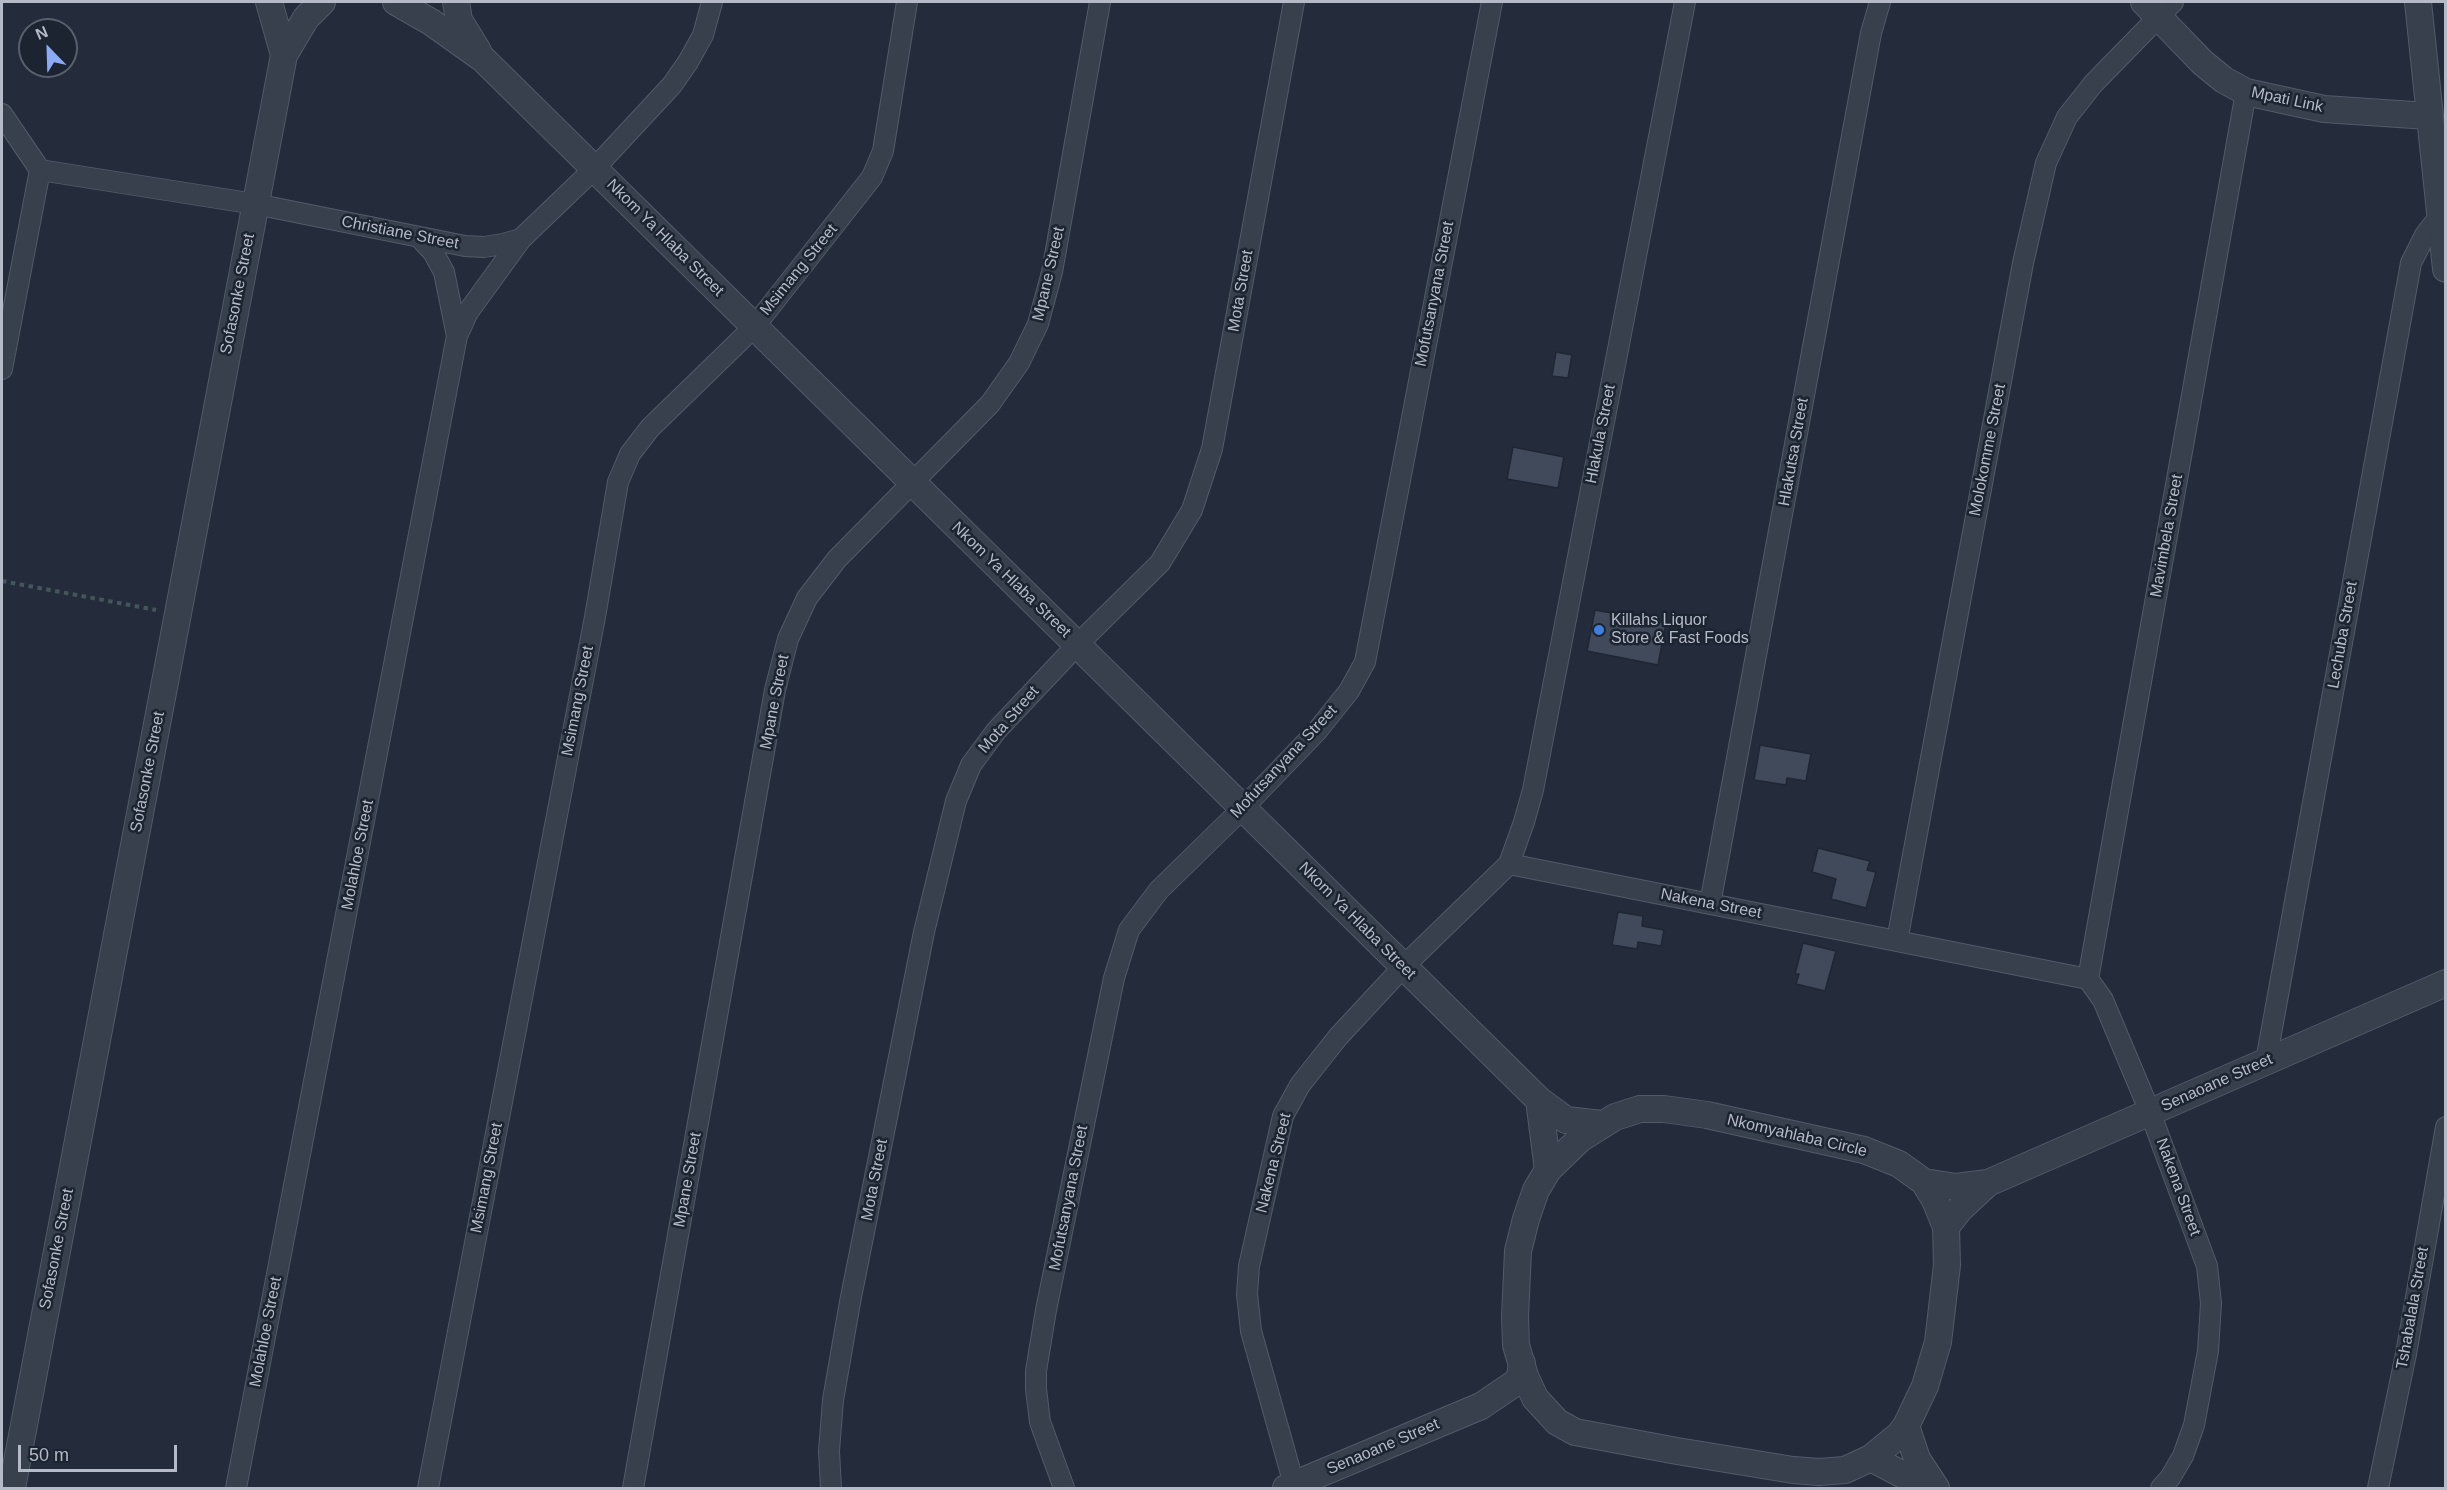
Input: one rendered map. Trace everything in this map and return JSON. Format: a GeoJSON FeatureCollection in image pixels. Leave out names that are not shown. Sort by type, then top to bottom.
{"type":"FeatureCollection","features":[{"type":"Feature","properties":{"kind":"street","name":"Sofasonke Street"},"geometry":{"type":"LineString","coordinates":[[269,2],[284,55]]}},
{"type":"Feature","properties":{"kind":"street","name":"Sofasonke Street"},"geometry":{"type":"LineString","coordinates":[[12,1488],[284,55],[306,18],[322,2]]}},
{"type":"Feature","properties":{"kind":"street","name":"Nkom Ya Hlaba Street"},"geometry":{"type":"LineString","coordinates":[[396,2],[431,22],[483,59],[1539,1100],[1566,1120],[1602,1124]]}},
{"type":"Feature","properties":{"kind":"street","name":"Nkom Ya Hlaba Street"},"geometry":{"type":"LineString","coordinates":[[456,2],[459,20],[483,59]]}},
{"type":"Feature","properties":{"kind":"street"},"geometry":{"type":"LineString","coordinates":[[521,239],[594,169],[672,85],[688,62],[702,35],[712,2]]}},
{"type":"Feature","properties":{"kind":"street","name":"Msimang Street"},"geometry":{"type":"LineString","coordinates":[[428,1488],[595,616],[618,483],[630,454],[650,428],[754,327],[861,192],[878,166],[883,151],[907,2]]}},
{"type":"Feature","properties":{"kind":"street","name":"Mpane Street"},"geometry":{"type":"LineString","coordinates":[[633,1488],[775,690],[788,639],[807,598],[837,559],[990,404],[1019,363],[1038,324],[1052,272],[1100,2]]}},
{"type":"Feature","properties":{"kind":"street","name":"Mota Street"},"geometry":{"type":"LineString","coordinates":[[831,1488],[829,1451],[833,1400],[850,1302],[924,932],[956,801],[971,765],[996,731],[1160,562],[1192,510],[1212,449],[1294,2]]}},
{"type":"Feature","properties":{"kind":"street","name":"Mofutsanyana Street"},"geometry":{"type":"LineString","coordinates":[[1064,1488],[1040,1422],[1036,1371],[1046,1310],[1114,978],[1129,930],[1160,890],[1317,731],[1349,691],[1365,662],[1492,2]]}},
{"type":"Feature","properties":{"kind":"street","name":"Hlakula Street"},"geometry":{"type":"LineString","coordinates":[[1509,864],[1533,790],[1685,2]]}},
{"type":"Feature","properties":{"kind":"street","name":"Hlakutsa Street"},"geometry":{"type":"LineString","coordinates":[[1710,904],[1871,33],[1880,2]]}},
{"type":"Feature","properties":{"kind":"street"},"geometry":{"type":"LineString","coordinates":[[2418,2],[2445,269]]}},
{"type":"Feature","properties":{"kind":"street","name":"Mpati Link"},"geometry":{"type":"LineString","coordinates":[[2159,6],[2203,63],[2224,80],[2246,92],[2324,109],[2428,116]]}},
{"type":"Feature","properties":{"kind":"street","name":"Molokomme Street"},"geometry":{"type":"LineString","coordinates":[[1897,941],[2023,263],[2046,163],[2067,117],[2159,6]]}},
{"type":"Feature","properties":{"kind":"street","name":"Mavimbela Street"},"geometry":{"type":"LineString","coordinates":[[2088,979],[2246,92]]}},
{"type":"Feature","properties":{"kind":"street"},"geometry":{"type":"LineString","coordinates":[[2,114],[40,170],[2,369]]}},
{"type":"Feature","properties":{"kind":"street","name":"Christiane Street"},"geometry":{"type":"LineString","coordinates":[[40,170],[255,204],[465,246],[484,247],[521,239]]}},
{"type":"Feature","properties":{"kind":"street","name":"Lechuba Street"},"geometry":{"type":"LineString","coordinates":[[2266,1061],[2411,263],[2425,235],[2439,217]]}},
{"type":"Feature","properties":{"kind":"street"},"geometry":{"type":"LineString","coordinates":[[419,237],[433,252],[444,272],[457,336]]}},
{"type":"Feature","properties":{"kind":"street","name":"Molahloe Street"},"geometry":{"type":"LineString","coordinates":[[236,1488],[457,336],[468,312],[521,239]]}},
{"type":"Feature","properties":{"kind":"street","name":"Nakena Street"},"geometry":{"type":"LineString","coordinates":[[1292,1487],[1251,1331],[1247,1294],[1249,1266],[1283,1116],[1300,1085],[1338,1037],[1404,966],[1509,864],[2088,979],[2103,1000],[2151,1112],[2207,1266],[2211,1303],[2208,1351],[2194,1425],[2183,1456],[2170,1478],[2160,1488]]}},
{"type":"Feature","properties":{"kind":"street","name":"Senaoane Street"},"geometry":{"type":"LineString","coordinates":[[1924,1182],[1956,1187],[1988,1182],[2445,983]]}},
{"type":"Feature","properties":{"kind":"street"},"geometry":{"type":"LineString","coordinates":[[1539,1100],[1548,1170]]}},
{"type":"Feature","properties":{"kind":"street","name":"Nkomyahlaba Circle"},"geometry":{"type":"LineString","coordinates":[[1640,1109],[1664,1109],[1707,1115],[1864,1150],[1899,1164],[1924,1182],[1935,1200],[1946,1227],[1947,1265],[1938,1342],[1925,1386],[1899,1436],[1871,1458],[1845,1470],[1819,1472],[1793,1470],[1575,1432],[1557,1422],[1544,1409],[1530,1388],[1516,1345],[1518,1251],[1533,1200],[1548,1170],[1564,1152],[1602,1124],[1624,1113],[1640,1109]]}},
{"type":"Feature","properties":{"kind":"street","name":"Tshabalala Street"},"geometry":{"type":"LineString","coordinates":[[2378,1488],[2406,1354],[2445,1127]]}},
{"type":"Feature","properties":{"kind":"street","name":"Senaoane Street"},"geometry":{"type":"LineString","coordinates":[[1946,1227],[1960,1209],[1988,1182]]}},
{"type":"Feature","properties":{"kind":"street","name":"Senaoane Street"},"geometry":{"type":"LineString","coordinates":[[1292,1487],[1481,1406],[1515,1383],[1520,1377],[1522,1363]]}},
{"type":"Feature","properties":{"kind":"street","name":"Senaoane Street"},"geometry":{"type":"LineString","coordinates":[[1481,1406],[1506,1401],[1544,1409]]}},
{"type":"Feature","properties":{"kind":"street"},"geometry":{"type":"LineString","coordinates":[[1906,1426],[1917,1458],[1936,1488]]}},
{"type":"Feature","properties":{"kind":"street"},"geometry":{"type":"LineString","coordinates":[[1871,1458],[1928,1488]]}},
{"type":"Feature","properties":{"kind":"path"},"geometry":{"type":"LineString","coordinates":[[2,581],[178,614]]}},
{"type":"Feature","properties":{"kind":"building"},"geometry":{"type":"Polygon","coordinates":[[[1556,352],[1572,355],[1568,378],[1552,376],[1556,352]]]}},
{"type":"Feature","properties":{"kind":"building"},"geometry":{"type":"Polygon","coordinates":[[[1513,447],[1564,457],[1558,488],[1507,479],[1513,447]]]}},
{"type":"Feature","properties":{"kind":"building"},"geometry":{"type":"Polygon","coordinates":[[[1595,610],[1666,623],[1658,665],[1587,651],[1595,610]]]}},
{"type":"Feature","properties":{"kind":"building"},"geometry":{"type":"Polygon","coordinates":[[[1760,745],[1811,754],[1806,781],[1787,778],[1786,785],[1754,780],[1760,745]]]}},
{"type":"Feature","properties":{"kind":"building"},"geometry":{"type":"Polygon","coordinates":[[[1818,848],[1870,861],[1867,870],[1876,872],[1866,908],[1831,899],[1836,879],[1812,872],[1818,848]]]}},
{"type":"Feature","properties":{"kind":"building"},"geometry":{"type":"Polygon","coordinates":[[[1618,912],[1643,916],[1642,926],[1664,930],[1661,946],[1638,942],[1637,949],[1612,945],[1618,912]]]}},
{"type":"Feature","properties":{"kind":"building"},"geometry":{"type":"Polygon","coordinates":[[[1803,943],[1836,951],[1825,991],[1796,984],[1799,974],[1795,974],[1803,943]]]}},
{"type":"Feature","properties":{"kind":"place","name":"Killahs Liquor Store & Fast Foods"},"geometry":{"type":"Point","coordinates":[1599,630]}}]}
